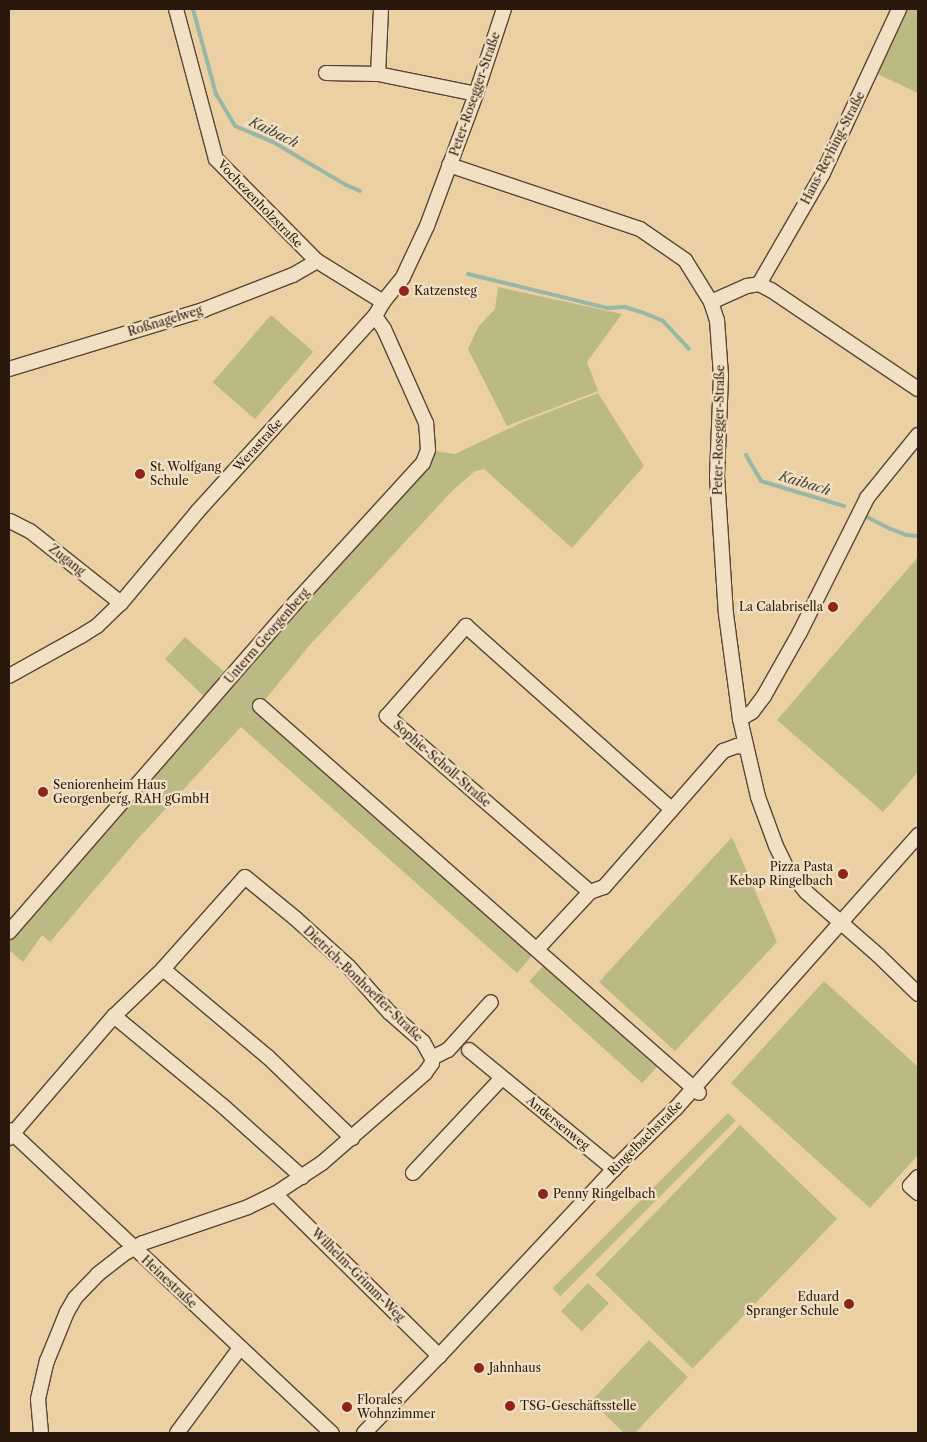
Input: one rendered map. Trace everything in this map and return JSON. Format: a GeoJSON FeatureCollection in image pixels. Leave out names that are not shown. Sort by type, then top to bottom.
{"type":"FeatureCollection","features":[{"type":"Feature","properties":{"kind":"street","name":"Vochezenholzstraße"},"geometry":{"type":"LineString","coordinates":[[176,9],[216,159],[317,261],[383,302]]}},
{"type":"Feature","properties":{"kind":"street"},"geometry":{"type":"LineString","coordinates":[[378,74],[381,9]]}},
{"type":"Feature","properties":{"kind":"street","name":"Peter-Rosegger-Straße"},"geometry":{"type":"LineString","coordinates":[[504,9],[476,94],[449,165],[640,228],[685,260],[711,302],[717,320],[721,376],[717,476],[726,614],[740,719],[758,797],[776,846],[787,869],[806,892],[918,994]]}},
{"type":"Feature","properties":{"kind":"street","name":"Hans-Reyhing-Straße"},"geometry":{"type":"LineString","coordinates":[[759,284],[823,173],[899,9]]}},
{"type":"Feature","properties":{"kind":"street"},"geometry":{"type":"LineString","coordinates":[[326,73],[378,74],[476,94]]}},
{"type":"Feature","properties":{"kind":"street","name":"Werastraße"},"geometry":{"type":"LineString","coordinates":[[9,676],[97,626],[122,603],[197,512],[375,316],[383,302],[403,278],[427,226],[449,165]]}},
{"type":"Feature","properties":{"kind":"street","name":"Roßnagelweg"},"geometry":{"type":"LineString","coordinates":[[9,370],[203,310],[293,274],[317,261]]}},
{"type":"Feature","properties":{"kind":"street"},"geometry":{"type":"LineString","coordinates":[[711,302],[747,286],[759,284],[771,290],[918,389]]}},
{"type":"Feature","properties":{"kind":"street","name":"Unterm Georgenberg"},"geometry":{"type":"LineString","coordinates":[[9,932],[295,603],[423,463],[428,450],[426,423],[384,329],[375,316]]}},
{"type":"Feature","properties":{"kind":"street"},"geometry":{"type":"LineString","coordinates":[[740,719],[752,712],[764,696],[800,632],[867,498],[918,435]]}},
{"type":"Feature","properties":{"kind":"street","name":"Zugang"},"geometry":{"type":"LineString","coordinates":[[9,519],[30,531],[122,603]]}},
{"type":"Feature","properties":{"kind":"street","name":"Sophie-Scholl-Straße"},"geometry":{"type":"LineString","coordinates":[[590,892],[387,716],[466,626],[670,808]]}},
{"type":"Feature","properties":{"kind":"street"},"geometry":{"type":"LineString","coordinates":[[260,706],[696,1091]]}},
{"type":"Feature","properties":{"kind":"street"},"geometry":{"type":"LineString","coordinates":[[540,947],[590,892],[604,887],[670,808],[723,751],[737,746],[746,747]]}},
{"type":"Feature","properties":{"kind":"street","name":"Ringelbachstraße"},"geometry":{"type":"LineString","coordinates":[[364,1433],[439,1356],[614,1168],[696,1091],[918,835]]}},
{"type":"Feature","properties":{"kind":"street","name":"Dietrich-Bonhoeffer-Straße"},"geometry":{"type":"LineString","coordinates":[[10,1134],[114,1016],[163,969],[245,877],[295,918],[348,966],[389,1012],[423,1042],[432,1058]]}},
{"type":"Feature","properties":{"kind":"street"},"geometry":{"type":"LineString","coordinates":[[163,969],[268,1057],[352,1138]]}},
{"type":"Feature","properties":{"kind":"street"},"geometry":{"type":"LineString","coordinates":[[40,1433],[37,1410],[40,1383],[67,1312],[76,1298],[98,1274],[134,1248],[160,1236],[236,1212],[276,1194],[302,1177],[352,1138],[426,1073],[430,1068],[432,1058],[448,1050],[491,1002]]}},
{"type":"Feature","properties":{"kind":"street"},"geometry":{"type":"LineString","coordinates":[[114,1016],[224,1107],[302,1177]]}},
{"type":"Feature","properties":{"kind":"street","name":"Andersenweg"},"geometry":{"type":"LineString","coordinates":[[469,1050],[614,1168]]}},
{"type":"Feature","properties":{"kind":"street"},"geometry":{"type":"LineString","coordinates":[[413,1173],[502,1078]]}},
{"type":"Feature","properties":{"kind":"street","name":"Heinestraße"},"geometry":{"type":"LineString","coordinates":[[10,1134],[332,1433]]}},
{"type":"Feature","properties":{"kind":"street","name":"Wilhelm-Grimm-Weg"},"geometry":{"type":"LineString","coordinates":[[276,1194],[439,1356]]}},
{"type":"Feature","properties":{"kind":"street"},"geometry":{"type":"LineString","coordinates":[[177,1433],[240,1348]]}},
{"type":"Feature","properties":{"kind":"shaded area"},"geometry":{"type":"Polygon","coordinates":[[[899,9],[918,9],[918,93],[871,71],[899,9]]]}},
{"type":"Feature","properties":{"kind":"shaded area"},"geometry":{"type":"Polygon","coordinates":[[[498,287],[622,314],[587,362],[598,391],[507,426],[468,349],[478,327],[495,309],[498,287]]]}},
{"type":"Feature","properties":{"kind":"shaded area"},"geometry":{"type":"Polygon","coordinates":[[[271,315],[313,352],[255,419],[213,382],[271,315]]]}},
{"type":"Feature","properties":{"kind":"shaded area"},"geometry":{"type":"Polygon","coordinates":[[[598,393],[644,466],[572,548],[484,469],[475,471],[452,491],[308,647],[260,706],[537,950],[517,973],[241,727],[135,842],[50,942],[42,935],[23,962],[9,950],[9,932],[210,702],[165,659],[185,637],[231,678],[428,450],[455,454],[523,422],[598,393]]]}},
{"type":"Feature","properties":{"kind":"shaded area"},"geometry":{"type":"Polygon","coordinates":[[[918,557],[918,772],[883,812],[777,720],[918,557]]]}},
{"type":"Feature","properties":{"kind":"shaded area"},"geometry":{"type":"Polygon","coordinates":[[[732,837],[777,942],[675,1051],[599,982],[732,837]]]}},
{"type":"Feature","properties":{"kind":"shaded area"},"geometry":{"type":"Polygon","coordinates":[[[544,965],[657,1067],[642,1083],[529,981],[544,965]]]}},
{"type":"Feature","properties":{"kind":"shaded area"},"geometry":{"type":"Polygon","coordinates":[[[824,981],[918,1067],[918,1155],[870,1208],[731,1083],[824,981]]]}},
{"type":"Feature","properties":{"kind":"shaded area"},"geometry":{"type":"Polygon","coordinates":[[[728,1113],[736,1121],[560,1296],[553,1288],[728,1113]]]}},
{"type":"Feature","properties":{"kind":"shaded area"},"geometry":{"type":"Polygon","coordinates":[[[740,1125],[837,1219],[693,1368],[596,1275],[740,1125]]]}},
{"type":"Feature","properties":{"kind":"shaded area"},"geometry":{"type":"Polygon","coordinates":[[[588,1283],[609,1303],[582,1331],[561,1311],[588,1283]]]}},
{"type":"Feature","properties":{"kind":"shaded area"},"geometry":{"type":"Polygon","coordinates":[[[649,1340],[688,1377],[635,1433],[624,1433],[591,1401],[649,1340]]]}},
{"type":"Feature","properties":{"kind":"waterway","name":"Kaibach"},"geometry":{"type":"LineString","coordinates":[[193,9],[216,94],[235,126],[273,142],[346,185],[360,191]]}},
{"type":"Feature","properties":{"kind":"waterway","name":"Kaibach"},"geometry":{"type":"LineString","coordinates":[[468,274],[608,308],[625,307],[644,313],[663,321],[689,349]]}},
{"type":"Feature","properties":{"kind":"waterway","name":"Kaibach"},"geometry":{"type":"LineString","coordinates":[[746,455],[761,481],[844,506]]}},
{"type":"Feature","properties":{"kind":"waterway","name":"Kaibach"},"geometry":{"type":"LineString","coordinates":[[865,516],[891,529],[907,535],[918,536]]}},
{"type":"Feature","properties":{"kind":"place","name":"Katzensteg"},"geometry":{"type":"Point","coordinates":[404,291]}},
{"type":"Feature","properties":{"kind":"place","name":"St. Wolfgang Schule"},"geometry":{"type":"Point","coordinates":[140,474]}},
{"type":"Feature","properties":{"kind":"place","name":"La Calabrisella"},"geometry":{"type":"Point","coordinates":[833,607]}},
{"type":"Feature","properties":{"kind":"place","name":"Seniorenheim Haus Georgenberg, RAH gGmbH"},"geometry":{"type":"Point","coordinates":[43,792]}},
{"type":"Feature","properties":{"kind":"place","name":"Pizza Pasta Kebap Ringelbach"},"geometry":{"type":"Point","coordinates":[843,874]}},
{"type":"Feature","properties":{"kind":"place","name":"Penny Ringelbach"},"geometry":{"type":"Point","coordinates":[543,1194]}},
{"type":"Feature","properties":{"kind":"place","name":"Eduard Spranger Schule"},"geometry":{"type":"Point","coordinates":[849,1304]}},
{"type":"Feature","properties":{"kind":"place","name":"Jahnhaus"},"geometry":{"type":"Point","coordinates":[479,1368]}},
{"type":"Feature","properties":{"kind":"place","name":"TSG-Geschäftsstelle"},"geometry":{"type":"Point","coordinates":[510,1406]}},
{"type":"Feature","properties":{"kind":"place","name":"Florales Wohnzimmer"},"geometry":{"type":"Point","coordinates":[347,1407]}}]}
